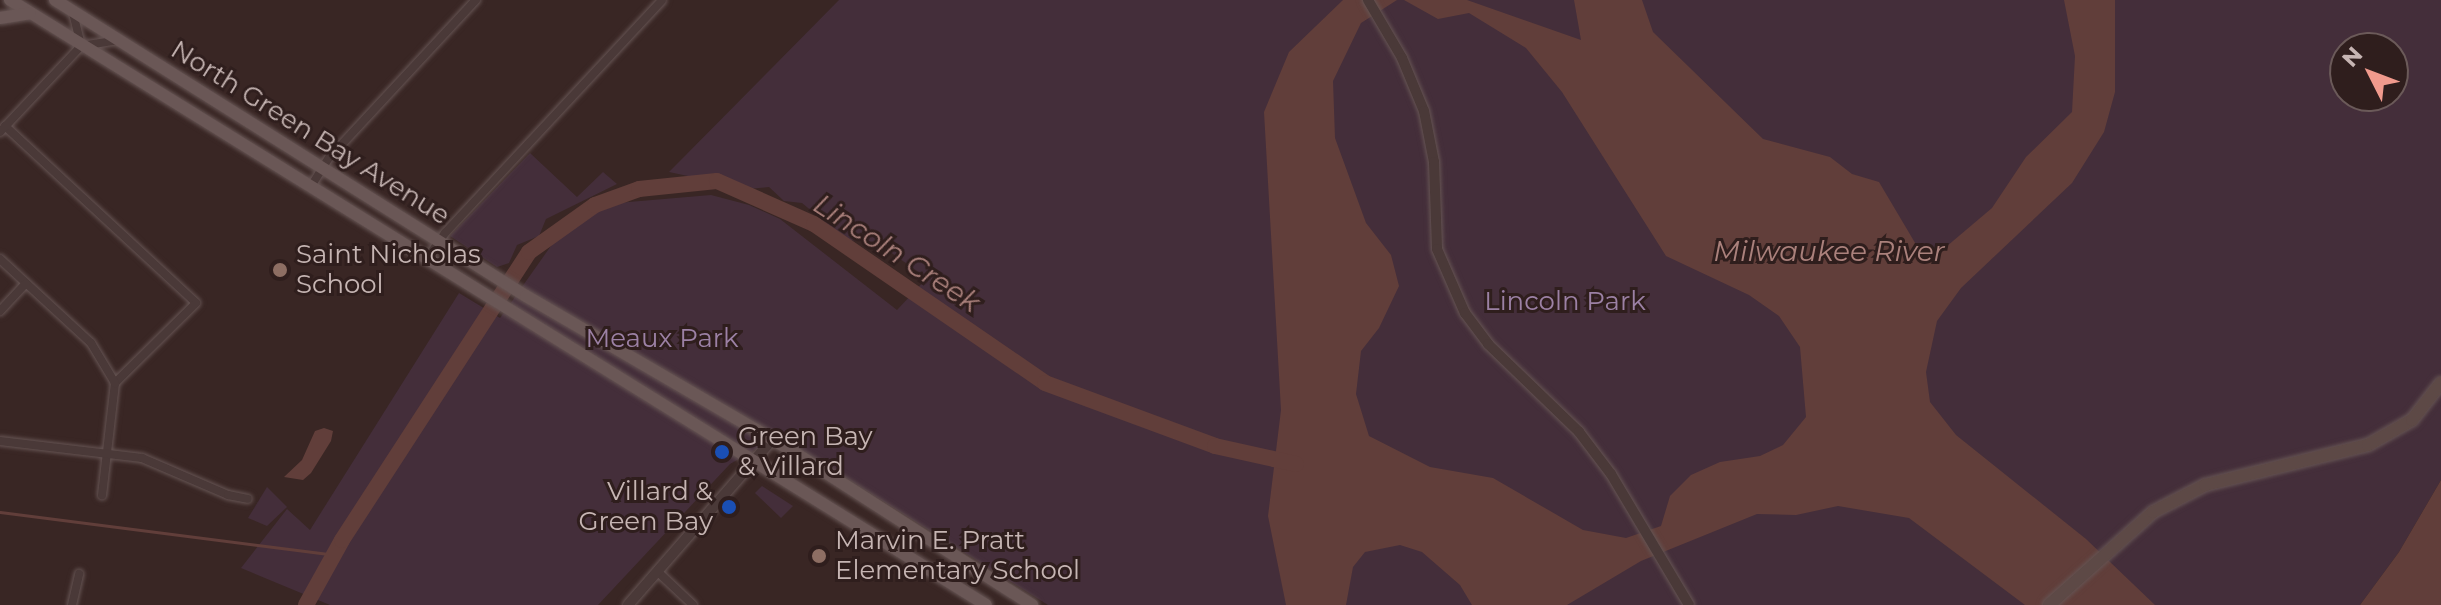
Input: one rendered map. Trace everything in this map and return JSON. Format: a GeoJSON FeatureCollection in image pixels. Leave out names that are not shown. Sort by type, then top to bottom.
{"type":"FeatureCollection","features":[{"type":"Feature","properties":{"kind":"main road"},"geometry":{"type":"LineString","coordinates":[[0,6],[4,0]]}},
{"type":"Feature","properties":{"kind":"main road","name":"North Green Bay Avenue"},"geometry":{"type":"LineString","coordinates":[[10,0],[476,294],[758,461],[986,605]]}},
{"type":"Feature","properties":{"kind":"main road","name":"North Green Bay Avenue"},"geometry":{"type":"LineString","coordinates":[[57,1],[526,296],[773,439],[1032,605]]}},
{"type":"Feature","properties":{"kind":"main road"},"geometry":{"type":"LineString","coordinates":[[0,18],[30,13]]}},
{"type":"Feature","properties":{"kind":"main road"},"geometry":{"type":"LineString","coordinates":[[453,278],[487,271]]}},
{"type":"Feature","properties":{"kind":"main road"},"geometry":{"type":"LineString","coordinates":[[2049,605],[2153,512],[2205,485],[2334,455],[2391,434],[2412,420],[2441,383]]}},
{"type":"Feature","properties":{"kind":"street"},"geometry":{"type":"LineString","coordinates":[[310,188],[322,167],[476,0]]}},
{"type":"Feature","properties":{"kind":"street"},"geometry":{"type":"LineString","coordinates":[[426,260],[439,239],[662,0]]}},
{"type":"Feature","properties":{"kind":"street"},"geometry":{"type":"LineString","coordinates":[[1368,0],[1424,111],[1434,162],[1437,249],[1465,313],[1488,344],[1579,432],[1633,510],[1689,605]]}},
{"type":"Feature","properties":{"kind":"street"},"geometry":{"type":"LineString","coordinates":[[72,11],[81,28],[81,46]]}},
{"type":"Feature","properties":{"kind":"street"},"geometry":{"type":"LineString","coordinates":[[102,495],[115,383],[196,303],[3,129],[81,46],[119,40]]}},
{"type":"Feature","properties":{"kind":"street"},"geometry":{"type":"LineString","coordinates":[[0,259],[91,343],[115,383]]}},
{"type":"Feature","properties":{"kind":"street"},"geometry":{"type":"LineString","coordinates":[[0,311],[26,283]]}},
{"type":"Feature","properties":{"kind":"street"},"geometry":{"type":"LineString","coordinates":[[628,605],[758,461],[773,439]]}},
{"type":"Feature","properties":{"kind":"street"},"geometry":{"type":"LineString","coordinates":[[0,441],[142,458],[228,495],[248,499]]}},
{"type":"Feature","properties":{"kind":"street"},"geometry":{"type":"LineString","coordinates":[[658,572],[693,605]]}},
{"type":"Feature","properties":{"kind":"street"},"geometry":{"type":"LineString","coordinates":[[72,605],[79,574]]}},
{"type":"Feature","properties":{"kind":"green space","name":"Lincoln Park"},"geometry":{"type":"Polygon","coordinates":[[[839,0],[2441,0],[2441,480],[2399,552],[2360,605],[1048,605],[779,436],[730,464],[598,605],[330,605],[241,568],[287,509],[310,530],[459,293],[500,318],[553,243],[578,221],[617,203],[711,195],[749,205],[780,219],[897,310],[927,278],[876,242],[847,240],[802,203],[784,201],[769,187],[749,189],[669,172],[839,0]]]}},
{"type":"Feature","properties":{"kind":"green space"},"geometry":{"type":"Polygon","coordinates":[[[530,153],[577,197],[603,172],[617,184],[546,219],[539,236],[517,245],[509,263],[497,267],[450,236],[530,153]]]}},
{"type":"Feature","properties":{"kind":"green space"},"geometry":{"type":"Polygon","coordinates":[[[762,486],[793,506],[781,518],[755,493],[762,486]]]}},
{"type":"Feature","properties":{"kind":"green space"},"geometry":{"type":"Polygon","coordinates":[[[267,487],[287,507],[267,526],[248,518],[267,487]]]}},
{"type":"Feature","properties":{"kind":"water","name":"Milwaukee River"},"geometry":{"type":"Polygon","coordinates":[[[1343,0],[1397,0],[1361,23],[1333,81],[1335,138],[1366,223],[1391,255],[1399,286],[1379,328],[1361,351],[1356,394],[1369,436],[1430,467],[1493,478],[1583,530],[1626,538],[1661,526],[1670,496],[1691,475],[1720,462],[1760,456],[1783,445],[1806,417],[1800,347],[1779,316],[1749,295],[1666,256],[1562,92],[1526,48],[1469,13],[1438,19],[1404,0],[1467,0],[1581,40],[1574,0],[1642,0],[1653,32],[1763,139],[1830,157],[1852,174],[1879,182],[1927,263],[1992,208],[2026,157],[2072,112],[2075,56],[2064,0],[2115,0],[2115,92],[2104,132],[2072,183],[1961,288],[1937,321],[1926,372],[1930,402],[1956,435],[2086,539],[2155,605],[2025,605],[1909,518],[1838,506],[1796,515],[1757,514],[1641,561],[1567,605],[1472,605],[1460,585],[1422,552],[1400,545],[1365,552],[1353,567],[1346,605],[1286,605],[1268,516],[1281,410],[1264,112],[1289,52],[1343,0]]]}},
{"type":"Feature","properties":{"kind":"water"},"geometry":{"type":"Polygon","coordinates":[[[324,428],[333,431],[331,441],[311,473],[303,480],[284,477],[302,460],[315,431],[324,428]]]}},
{"type":"Feature","properties":{"kind":"water"},"geometry":{"type":"Polygon","coordinates":[[[2441,480],[2441,605],[2360,605],[2399,552],[2441,480]]]}},
{"type":"Feature","properties":{"kind":"waterway","name":"Lincoln Creek"},"geometry":{"type":"LineString","coordinates":[[306,605],[342,540],[529,252],[595,205],[639,189],[717,181],[814,224],[1045,383],[1215,446],[1296,464]]}},
{"type":"Feature","properties":{"kind":"waterway"},"geometry":{"type":"LineString","coordinates":[[0,512],[334,555]]}},
{"type":"Feature","properties":{"kind":"place","name":"Saint Nicholas School"},"geometry":{"type":"Point","coordinates":[280,270]}},
{"type":"Feature","properties":{"kind":"place","name":"Green Bay & Villard"},"geometry":{"type":"Point","coordinates":[722,452]}},
{"type":"Feature","properties":{"kind":"place","name":"Villard & Green Bay"},"geometry":{"type":"Point","coordinates":[729,507]}},
{"type":"Feature","properties":{"kind":"place","name":"Marvin E. Pratt Elementary School"},"geometry":{"type":"Point","coordinates":[819,556]}},
{"type":"Feature","properties":{"kind":"park label","name":"Meaux Park"},"geometry":{"type":"Point","coordinates":[662,339]}}]}
